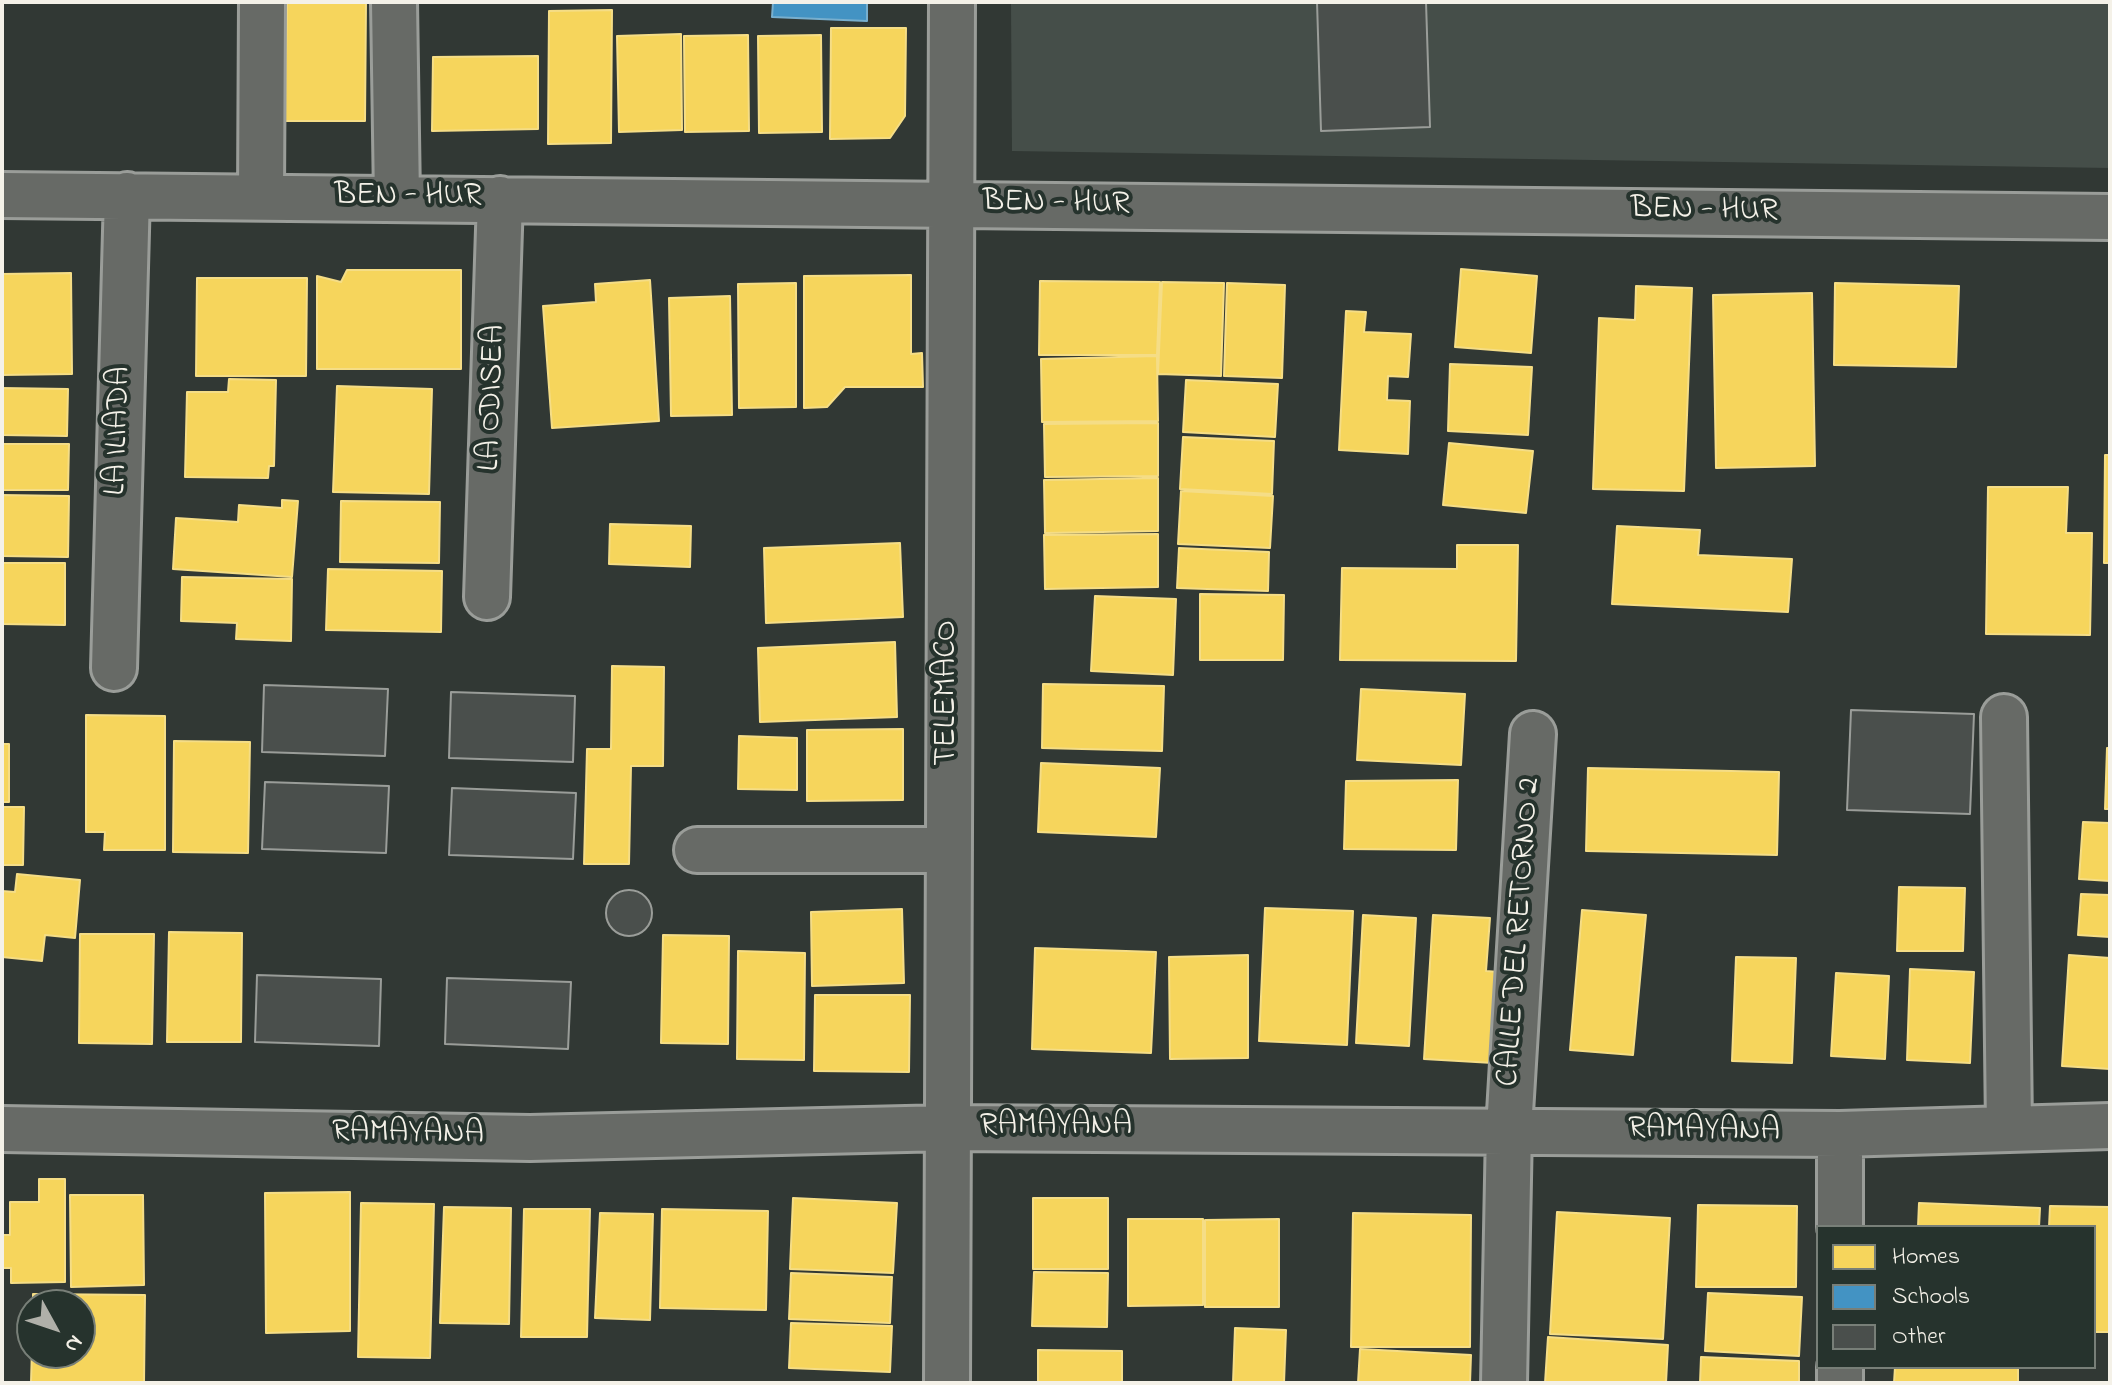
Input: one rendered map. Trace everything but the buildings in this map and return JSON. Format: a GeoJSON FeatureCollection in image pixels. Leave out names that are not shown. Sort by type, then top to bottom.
{"type":"FeatureCollection","features":[{"type":"Feature","properties":{"kind":"street"},"geometry":{"type":"LineString","coordinates":[[261,197],[262,2]]}},
{"type":"Feature","properties":{"kind":"street"},"geometry":{"type":"LineString","coordinates":[[394,2],[397,199]]}},
{"type":"Feature","properties":{"kind":"street","name":"TELEMACO"},"geometry":{"type":"LineString","coordinates":[[947,1383],[952,2]]}},
{"type":"Feature","properties":{"kind":"street","name":"BEN - HUR"},"geometry":{"type":"LineString","coordinates":[[2,195],[2110,217]]}},
{"type":"Feature","properties":{"kind":"street","name":"LA ILIADA"},"geometry":{"type":"LineString","coordinates":[[114,668],[127,195]]}},
{"type":"Feature","properties":{"kind":"street","name":"LA ODISEA"},"geometry":{"type":"LineString","coordinates":[[487,597],[500,199]]}},
{"type":"Feature","properties":{"kind":"street"},"geometry":{"type":"LineString","coordinates":[[2004,717],[2009,1128]]}},
{"type":"Feature","properties":{"kind":"street","name":"CALLE DEL RETORNO 2"},"geometry":{"type":"LineString","coordinates":[[1504,1383],[1509,1129],[1533,734]]}},
{"type":"Feature","properties":{"kind":"street"},"geometry":{"type":"LineString","coordinates":[[697,850],[949,850]]}},
{"type":"Feature","properties":{"kind":"street","name":"RAMAYANA"},"geometry":{"type":"LineString","coordinates":[[2,1129],[530,1138],[948,1128],[1509,1129],[1840,1134],[2110,1126]]}},
{"type":"Feature","properties":{"kind":"street"},"geometry":{"type":"LineString","coordinates":[[1840,1134],[1840,1225]]}},
{"type":"Feature","properties":{"kind":"shaded area"},"geometry":{"type":"Polygon","coordinates":[[[1011,2],[2110,2],[2110,168],[1012,151],[1011,2]]]}}]}
